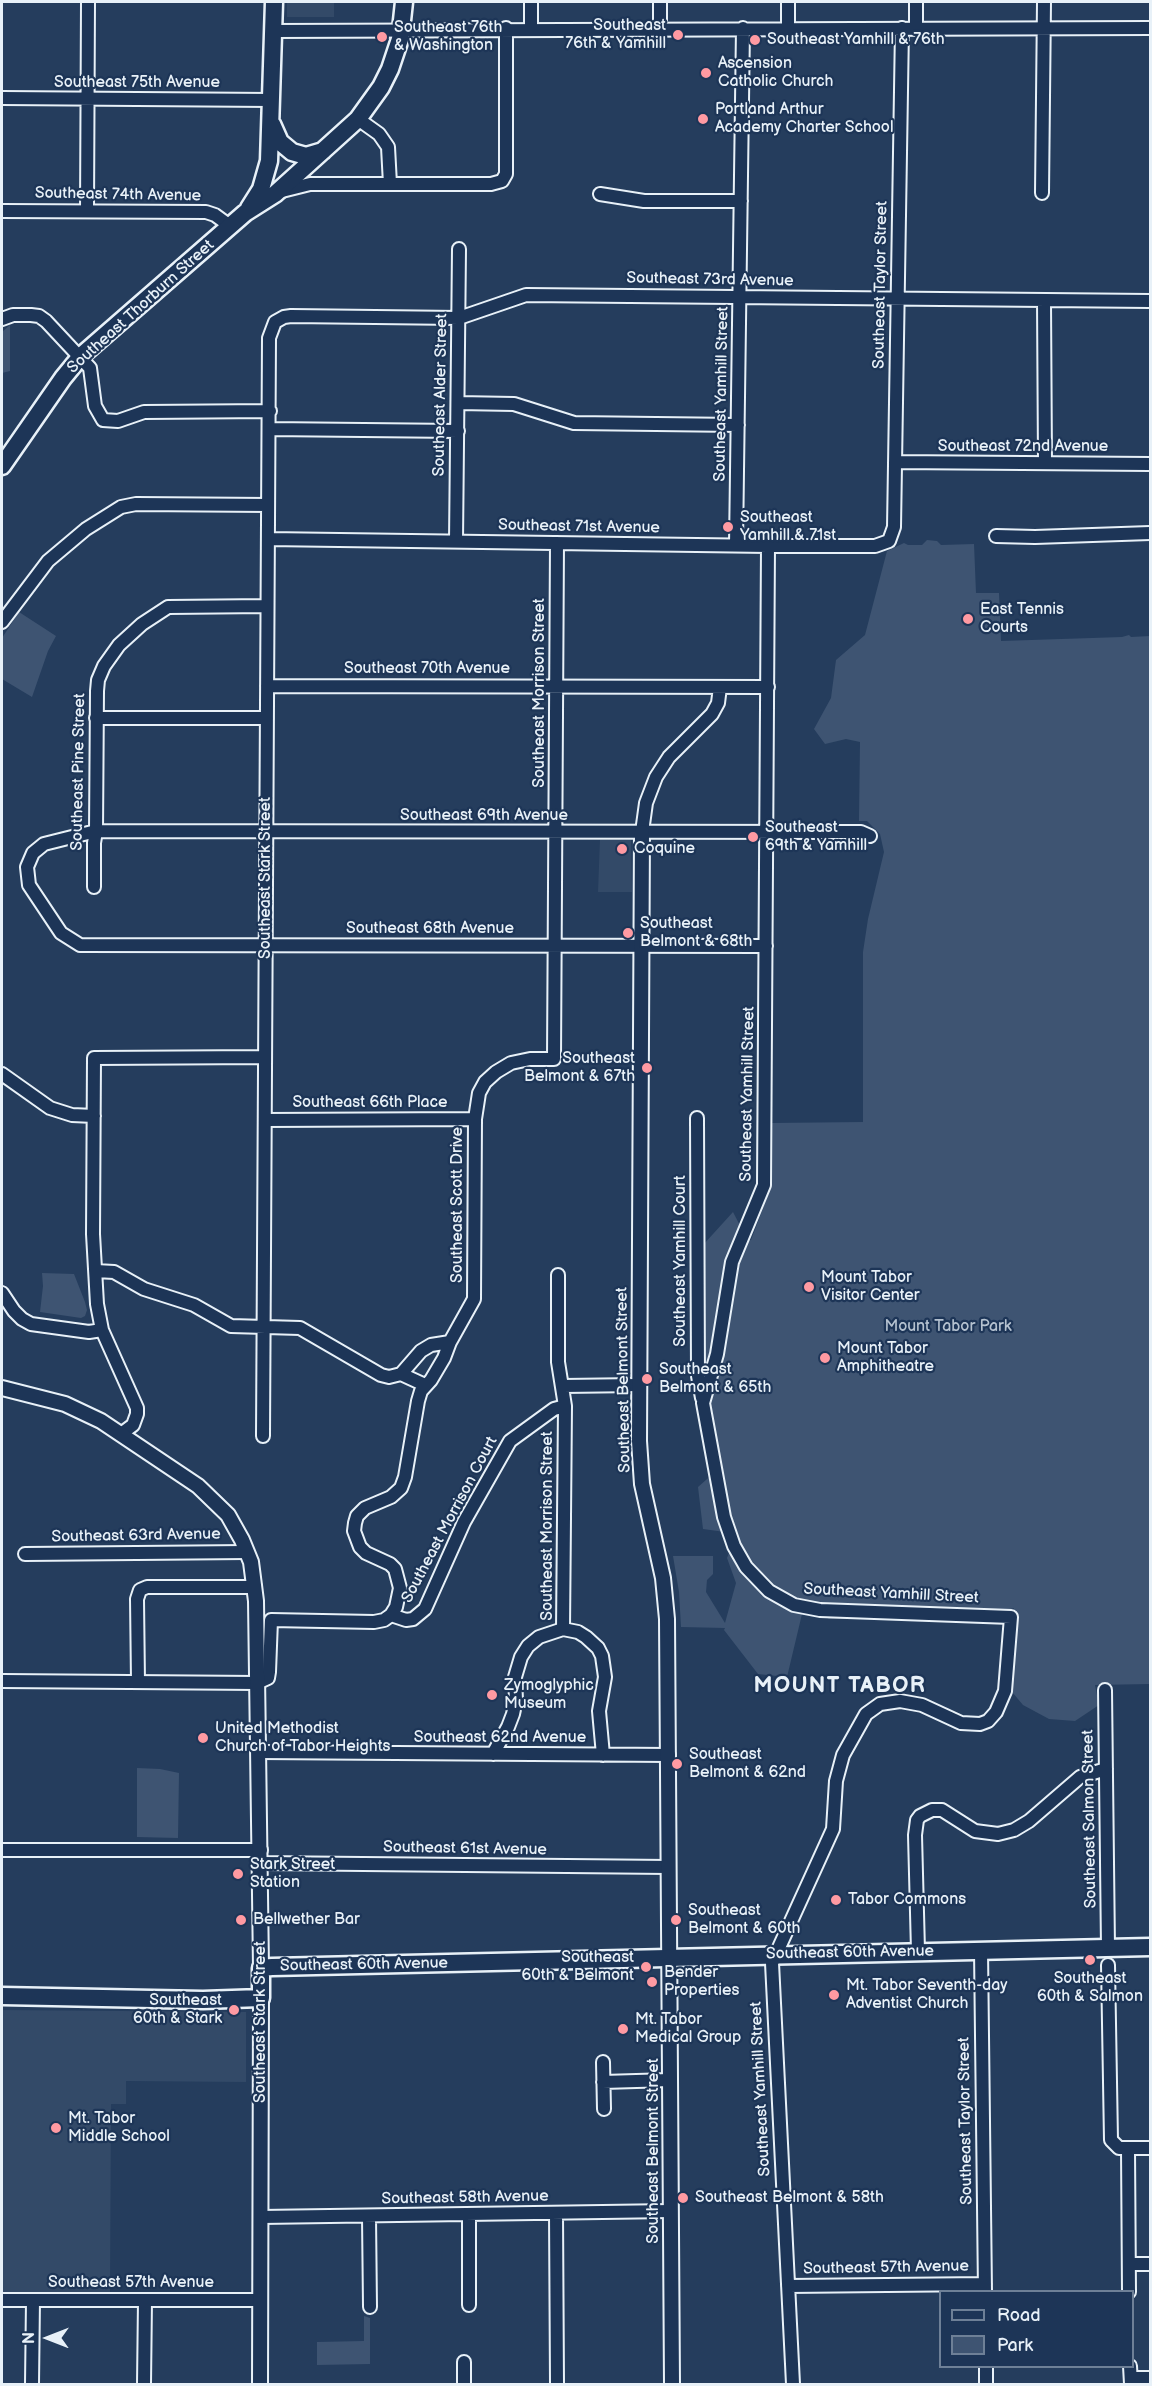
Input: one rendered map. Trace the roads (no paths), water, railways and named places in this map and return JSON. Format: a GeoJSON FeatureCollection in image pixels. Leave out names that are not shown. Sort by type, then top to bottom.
{"type":"FeatureCollection","features":[{"type":"Feature","properties":{"kind":"main road"},"geometry":{"type":"LineString","coordinates":[[245,213],[255,201],[266,176],[272,123],[274,2]]}},
{"type":"Feature","properties":{"kind":"main road"},"geometry":{"type":"LineString","coordinates":[[245,213],[275,194],[358,119],[371,103],[396,53],[404,2]]}},
{"type":"Feature","properties":{"kind":"main road"},"geometry":{"type":"LineString","coordinates":[[272,123],[280,142],[292,152],[306,156],[324,151]]}},
{"type":"Feature","properties":{"kind":"main road","name":"Southeast Thorburn Street"},"geometry":{"type":"LineString","coordinates":[[2,463],[81,356],[245,213]]}},
{"type":"Feature","properties":{"kind":"main road","name":"Southeast 60th Avenue"},"geometry":{"type":"LineString","coordinates":[[261,1968],[775,1954],[1150,1947]]}},
{"type":"Feature","properties":{"kind":"main road","name":"Southeast Stark Street"},"geometry":{"type":"LineString","coordinates":[[261,1968],[261,1998]]}},
{"type":"Feature","properties":{"kind":"main road"},"geometry":{"type":"LineString","coordinates":[[2,1996],[203,2000],[261,1998]]}},
{"type":"Feature","properties":{"kind":"street"},"geometry":{"type":"LineString","coordinates":[[87,211],[88,2]]}},
{"type":"Feature","properties":{"kind":"street"},"geometry":{"type":"LineString","coordinates":[[531,2],[531,28]]}},
{"type":"Feature","properties":{"kind":"street"},"geometry":{"type":"LineString","coordinates":[[660,2],[660,28]]}},
{"type":"Feature","properties":{"kind":"street"},"geometry":{"type":"LineString","coordinates":[[788,2],[788,28]]}},
{"type":"Feature","properties":{"kind":"street"},"geometry":{"type":"LineString","coordinates":[[916,2],[916,28]]}},
{"type":"Feature","properties":{"kind":"street"},"geometry":{"type":"LineString","coordinates":[[1042,193],[1044,2]]}},
{"type":"Feature","properties":{"kind":"street"},"geometry":{"type":"LineString","coordinates":[[273,31],[506,28],[1150,28]]}},
{"type":"Feature","properties":{"kind":"street"},"geometry":{"type":"LineString","coordinates":[[275,194],[310,184],[491,184],[502,181],[506,174],[506,28]]}},
{"type":"Feature","properties":{"kind":"street","name":"Southeast Yamhill Street"},"geometry":{"type":"LineString","coordinates":[[736,545],[743,28]]}},
{"type":"Feature","properties":{"kind":"street","name":"Southeast Taylor Street"},"geometry":{"type":"LineString","coordinates":[[889,541],[894,527],[902,28]]}},
{"type":"Feature","properties":{"kind":"street","name":"Southeast 75th Avenue"},"geometry":{"type":"LineString","coordinates":[[2,98],[272,100]]}},
{"type":"Feature","properties":{"kind":"street"},"geometry":{"type":"LineString","coordinates":[[358,119],[379,134],[388,147],[390,184]]}},
{"type":"Feature","properties":{"kind":"street"},"geometry":{"type":"LineString","coordinates":[[600,194],[644,201],[741,201]]}},
{"type":"Feature","properties":{"kind":"street","name":"Southeast 74th Avenue"},"geometry":{"type":"LineString","coordinates":[[2,211],[206,213],[215,214],[230,225]]}},
{"type":"Feature","properties":{"kind":"street","name":"Southeast Alder Street"},"geometry":{"type":"LineString","coordinates":[[456,542],[459,249]]}},
{"type":"Feature","properties":{"kind":"street","name":"Southeast 73rd Avenue"},"geometry":{"type":"LineString","coordinates":[[275,322],[291,316],[459,318],[526,295],[1150,301]]}},
{"type":"Feature","properties":{"kind":"street"},"geometry":{"type":"LineString","coordinates":[[1044,301],[1045,463]]}},
{"type":"Feature","properties":{"kind":"street"},"geometry":{"type":"LineString","coordinates":[[2,319],[13,315],[39,316],[46,321],[69,347],[81,356],[92,375],[98,414],[103,420],[110,422],[144,412],[270,411]]}},
{"type":"Feature","properties":{"kind":"street","name":"Southeast Stark Street"},"geometry":{"type":"LineString","coordinates":[[263,1436],[269,338],[275,322]]}},
{"type":"Feature","properties":{"kind":"street"},"geometry":{"type":"LineString","coordinates":[[458,403],[514,404],[574,423],[738,425]]}},
{"type":"Feature","properties":{"kind":"street"},"geometry":{"type":"LineString","coordinates":[[269,429],[458,431]]}},
{"type":"Feature","properties":{"kind":"street","name":"Southeast 72nd Avenue"},"geometry":{"type":"LineString","coordinates":[[895,462],[1150,464]]}},
{"type":"Feature","properties":{"kind":"street"},"geometry":{"type":"LineString","coordinates":[[2,622],[48,561],[86,529],[122,507],[144,504],[268,505]]}},
{"type":"Feature","properties":{"kind":"street"},"geometry":{"type":"LineString","coordinates":[[996,536],[1150,533]]}},
{"type":"Feature","properties":{"kind":"street","name":"Southeast 71st Avenue"},"geometry":{"type":"LineString","coordinates":[[268,539],[768,546],[875,546],[889,541]]}},
{"type":"Feature","properties":{"kind":"street","name":"Southeast Morrison Street"},"geometry":{"type":"LineString","coordinates":[[554,1059],[557,543]]}},
{"type":"Feature","properties":{"kind":"street","name":"Southeast Yamhill Street"},"geometry":{"type":"LineString","coordinates":[[768,546],[763,1189],[732,1262],[717,1354],[703,1403],[718,1491],[730,1538],[746,1567],[757,1580],[788,1603],[820,1610],[1011,1617],[1005,1691],[996,1712],[988,1720],[980,1724],[961,1723],[922,1706],[900,1701],[880,1704],[866,1714],[843,1755],[836,1780],[833,1830],[775,1954],[772,1971],[793,2385]]}},
{"type":"Feature","properties":{"kind":"street","name":"Southeast Pine Street"},"geometry":{"type":"LineString","coordinates":[[94,887],[96,718],[98,681],[104,666],[119,645],[142,624],[163,610],[174,606],[267,606]]}},
{"type":"Feature","properties":{"kind":"street","name":"Southeast 70th Avenue"},"geometry":{"type":"LineString","coordinates":[[267,686],[768,687]]}},
{"type":"Feature","properties":{"kind":"street","name":"Southeast Belmont Street"},"geometry":{"type":"LineString","coordinates":[[672,2385],[669,1755],[666,1601],[641,1473],[639,1385],[642,832],[646,803],[656,777],[669,757],[712,714],[718,703],[720,687]]}},
{"type":"Feature","properties":{"kind":"street"},"geometry":{"type":"LineString","coordinates":[[96,718],[267,718]]}},
{"type":"Feature","properties":{"kind":"street","name":"Southeast 69th Avenue"},"geometry":{"type":"LineString","coordinates":[[94,945],[75,943],[62,933],[35,895],[27,875],[27,867],[33,853],[44,844],[96,831],[861,832],[870,836]]}},
{"type":"Feature","properties":{"kind":"street","name":"Southeast 68th Avenue"},"geometry":{"type":"LineString","coordinates":[[94,945],[766,946]]}},
{"type":"Feature","properties":{"kind":"street"},"geometry":{"type":"LineString","coordinates":[[121,1434],[133,1425],[137,1414],[102,1330],[97,1304],[93,1234],[94,1058],[265,1057]]}},
{"type":"Feature","properties":{"kind":"street","name":"Southeast Scott Drive"},"geometry":{"type":"LineString","coordinates":[[391,1615],[399,1599],[399,1577],[390,1564],[366,1553],[360,1547],[354,1531],[354,1523],[365,1508],[391,1497],[401,1488],[405,1477],[418,1401],[425,1385],[431,1380],[444,1358],[450,1342],[474,1299],[475,1119],[479,1093],[485,1082],[511,1063],[523,1059],[554,1059]]}},
{"type":"Feature","properties":{"kind":"street"},"geometry":{"type":"LineString","coordinates":[[2,1074],[50,1108],[72,1115],[94,1116]]}},
{"type":"Feature","properties":{"kind":"street","name":"Southeast Yamhill Court"},"geometry":{"type":"LineString","coordinates":[[697,1118],[698,1376],[703,1403]]}},
{"type":"Feature","properties":{"kind":"street","name":"Southeast 66th Place"},"geometry":{"type":"LineString","coordinates":[[265,1120],[475,1119]]}},
{"type":"Feature","properties":{"kind":"street"},"geometry":{"type":"LineString","coordinates":[[96,1271],[114,1272],[144,1289],[194,1305],[231,1326],[300,1328],[381,1375],[389,1377],[401,1374],[421,1351],[431,1345],[450,1342]]}},
{"type":"Feature","properties":{"kind":"street","name":"Southeast Morrison Street"},"geometry":{"type":"LineString","coordinates":[[558,1275],[558,1362],[565,1406],[563,1629],[578,1632],[586,1637],[598,1648],[602,1656],[605,1677],[599,1712],[603,1755]]}},
{"type":"Feature","properties":{"kind":"street"},"geometry":{"type":"LineString","coordinates":[[2,1293],[14,1311],[31,1324],[89,1332],[102,1330]]}},
{"type":"Feature","properties":{"kind":"street"},"geometry":{"type":"LineString","coordinates":[[401,1374],[425,1385]]}},
{"type":"Feature","properties":{"kind":"street"},"geometry":{"type":"LineString","coordinates":[[563,1386],[639,1385]]}},
{"type":"Feature","properties":{"kind":"street"},"geometry":{"type":"LineString","coordinates":[[2,1388],[76,1408],[121,1434],[188,1478],[228,1515],[247,1552],[255,1587],[147,1587],[140,1590],[137,1599],[138,1682]]}},
{"type":"Feature","properties":{"kind":"street","name":"Southeast Morrison Court"},"geometry":{"type":"LineString","coordinates":[[391,1615],[406,1620],[413,1619],[425,1609],[464,1522],[510,1441],[554,1409],[565,1406]]}},
{"type":"Feature","properties":{"kind":"street","name":"Southeast 63rd Avenue"},"geometry":{"type":"LineString","coordinates":[[26,1554],[247,1552]]}},
{"type":"Feature","properties":{"kind":"street","name":"Southeast Stark Street"},"geometry":{"type":"LineString","coordinates":[[255,1587],[261,1968]]}},
{"type":"Feature","properties":{"kind":"street"},"geometry":{"type":"LineString","coordinates":[[2,1681],[257,1683],[268,1678],[271,1620],[374,1622],[384,1620],[391,1615]]}},
{"type":"Feature","properties":{"kind":"street"},"geometry":{"type":"LineString","coordinates":[[493,1754],[513,1714],[516,1700],[515,1677],[521,1657],[528,1646],[539,1637],[563,1629]]}},
{"type":"Feature","properties":{"kind":"street","name":"Southeast Salmon Street"},"geometry":{"type":"LineString","coordinates":[[1105,1690],[1108,1948]]}},
{"type":"Feature","properties":{"kind":"street","name":"Southeast 62nd Avenue"},"geometry":{"type":"LineString","coordinates":[[259,1752],[669,1755]]}},
{"type":"Feature","properties":{"kind":"street"},"geometry":{"type":"LineString","coordinates":[[918,1951],[915,1835],[917,1820],[920,1816],[932,1810],[942,1810],[975,1831],[998,1834],[1014,1830],[1029,1821],[1080,1777],[1106,1769]]}},
{"type":"Feature","properties":{"kind":"street","name":"Southeast 61st Avenue"},"geometry":{"type":"LineString","coordinates":[[2,1850],[669,1867]]}},
{"type":"Feature","properties":{"kind":"street","name":"Southeast Taylor Street"},"geometry":{"type":"LineString","coordinates":[[981,1950],[985,2288]]}},
{"type":"Feature","properties":{"kind":"street"},"geometry":{"type":"LineString","coordinates":[[1107,1965],[1111,2140],[1119,2148],[1150,2148]]}},
{"type":"Feature","properties":{"kind":"street","name":"Southeast Stark Street"},"geometry":{"type":"LineString","coordinates":[[260,2385],[261,1998]]}},
{"type":"Feature","properties":{"kind":"street"},"geometry":{"type":"LineString","coordinates":[[603,2062],[604,2109]]}},
{"type":"Feature","properties":{"kind":"street"},"geometry":{"type":"LineString","coordinates":[[603,2082],[670,2080]]}},
{"type":"Feature","properties":{"kind":"street"},"geometry":{"type":"LineString","coordinates":[[1128,2149],[1130,2290]]}},
{"type":"Feature","properties":{"kind":"street","name":"Southeast 58th Avenue"},"geometry":{"type":"LineString","coordinates":[[261,2217],[671,2211]]}},
{"type":"Feature","properties":{"kind":"street"},"geometry":{"type":"LineString","coordinates":[[556,2213],[557,2385]]}},
{"type":"Feature","properties":{"kind":"street"},"geometry":{"type":"LineString","coordinates":[[469,2215],[469,2305]]}},
{"type":"Feature","properties":{"kind":"street"},"geometry":{"type":"LineString","coordinates":[[369,2217],[370,2307]]}},
{"type":"Feature","properties":{"kind":"street"},"geometry":{"type":"LineString","coordinates":[[1129,2264],[1150,2264]]}},
{"type":"Feature","properties":{"kind":"street","name":"Southeast 57th Avenue"},"geometry":{"type":"LineString","coordinates":[[788,2286],[985,2288]]}},
{"type":"Feature","properties":{"kind":"street","name":"Southeast 57th Avenue"},"geometry":{"type":"LineString","coordinates":[[2,2300],[260,2300]]}},
{"type":"Feature","properties":{"kind":"street"},"geometry":{"type":"LineString","coordinates":[[32,2385],[33,2300]]}},
{"type":"Feature","properties":{"kind":"street"},"geometry":{"type":"LineString","coordinates":[[144,2385],[145,2300]]}},
{"type":"Feature","properties":{"kind":"street"},"geometry":{"type":"LineString","coordinates":[[464,2362],[464,2385]]}},
{"type":"Feature","properties":{"kind":"street"},"geometry":{"type":"LineString","coordinates":[[986,2368],[986,2385]]}},
{"type":"Feature","properties":{"kind":"street"},"geometry":{"type":"LineString","coordinates":[[1131,2376],[1150,2378]]}},
{"type":"Feature","properties":{"kind":"place","name":"Southeast 76th & Yamhill"},"geometry":{"type":"Point","coordinates":[678,35]}},
{"type":"Feature","properties":{"kind":"place","name":"Southeast 76th & Washington"},"geometry":{"type":"Point","coordinates":[382,37]}},
{"type":"Feature","properties":{"kind":"place","name":"Southeast Yamhill & 76th"},"geometry":{"type":"Point","coordinates":[755,40]}},
{"type":"Feature","properties":{"kind":"place","name":"Ascension Catholic Church"},"geometry":{"type":"Point","coordinates":[706,73]}},
{"type":"Feature","properties":{"kind":"place","name":"Portland Arthur Academy Charter School"},"geometry":{"type":"Point","coordinates":[703,119]}},
{"type":"Feature","properties":{"kind":"place","name":"Southeast Yamhill & 71st"},"geometry":{"type":"Point","coordinates":[728,527]}},
{"type":"Feature","properties":{"kind":"place","name":"East Tennis Courts"},"geometry":{"type":"Point","coordinates":[968,619]}},
{"type":"Feature","properties":{"kind":"place","name":"Southeast 69th & Yamhill"},"geometry":{"type":"Point","coordinates":[753,837]}},
{"type":"Feature","properties":{"kind":"place","name":"Coquine"},"geometry":{"type":"Point","coordinates":[622,849]}},
{"type":"Feature","properties":{"kind":"place","name":"Southeast Belmont & 68th"},"geometry":{"type":"Point","coordinates":[628,933]}},
{"type":"Feature","properties":{"kind":"place","name":"Southeast Belmont & 67th"},"geometry":{"type":"Point","coordinates":[647,1068]}},
{"type":"Feature","properties":{"kind":"place","name":"Mount Tabor Visitor Center"},"geometry":{"type":"Point","coordinates":[809,1287]}},
{"type":"Feature","properties":{"kind":"place","name":"Mount Tabor Amphitheatre"},"geometry":{"type":"Point","coordinates":[825,1358]}},
{"type":"Feature","properties":{"kind":"place","name":"Southeast Belmont & 65th"},"geometry":{"type":"Point","coordinates":[647,1379]}},
{"type":"Feature","properties":{"kind":"place","name":"Zymoglyphic Museum"},"geometry":{"type":"Point","coordinates":[492,1695]}},
{"type":"Feature","properties":{"kind":"place","name":"United Methodist Church of Tabor Heights"},"geometry":{"type":"Point","coordinates":[203,1738]}},
{"type":"Feature","properties":{"kind":"place","name":"Southeast Belmont & 62nd"},"geometry":{"type":"Point","coordinates":[677,1764]}},
{"type":"Feature","properties":{"kind":"place","name":"Stark Street Station"},"geometry":{"type":"Point","coordinates":[238,1874]}},
{"type":"Feature","properties":{"kind":"place","name":"Tabor Commons"},"geometry":{"type":"Point","coordinates":[836,1900]}},
{"type":"Feature","properties":{"kind":"place","name":"Bellwether Bar"},"geometry":{"type":"Point","coordinates":[241,1920]}},
{"type":"Feature","properties":{"kind":"place","name":"Southeast Belmont & 60th"},"geometry":{"type":"Point","coordinates":[676,1920]}},
{"type":"Feature","properties":{"kind":"place","name":"Southeast 60th & Salmon"},"geometry":{"type":"Point","coordinates":[1090,1960]}},
{"type":"Feature","properties":{"kind":"place","name":"Southeast 60th & Belmont"},"geometry":{"type":"Point","coordinates":[646,1967]}},
{"type":"Feature","properties":{"kind":"place","name":"Bender Properties"},"geometry":{"type":"Point","coordinates":[652,1982]}},
{"type":"Feature","properties":{"kind":"place","name":"Mt. Tabor Seventh-day Adventist Church"},"geometry":{"type":"Point","coordinates":[834,1995]}},
{"type":"Feature","properties":{"kind":"place","name":"Southeast 60th & Stark"},"geometry":{"type":"Point","coordinates":[234,2010]}},
{"type":"Feature","properties":{"kind":"place","name":"Mt. Tabor Medical Group"},"geometry":{"type":"Point","coordinates":[623,2029]}},
{"type":"Feature","properties":{"kind":"place","name":"Mt. Tabor Middle School"},"geometry":{"type":"Point","coordinates":[56,2128]}},
{"type":"Feature","properties":{"kind":"place","name":"Southeast Belmont & 58th"},"geometry":{"type":"Point","coordinates":[683,2198]}},
{"type":"Feature","properties":{"kind":"district","name":"MOUNT TABOR"},"geometry":{"type":"Point","coordinates":[840,1686]}},
{"type":"Feature","properties":{"kind":"park label","name":"Mount Tabor Park"},"geometry":{"type":"Point","coordinates":[948,1327]}}]}
